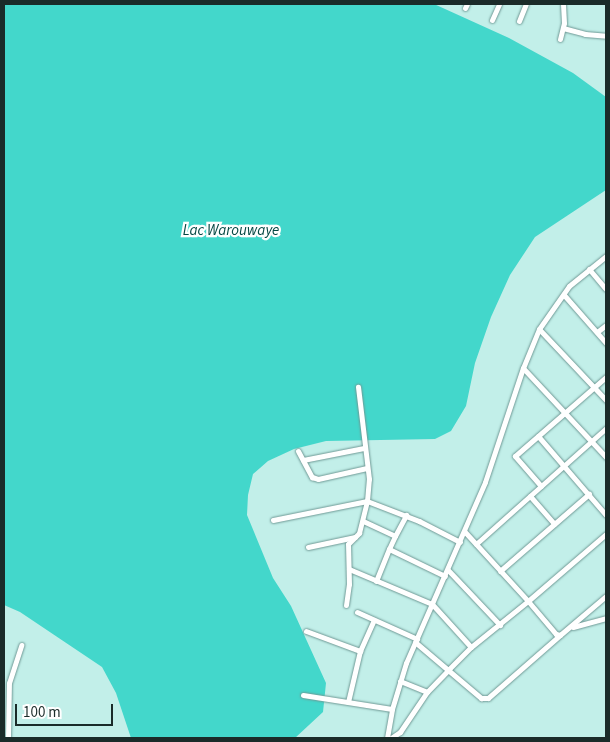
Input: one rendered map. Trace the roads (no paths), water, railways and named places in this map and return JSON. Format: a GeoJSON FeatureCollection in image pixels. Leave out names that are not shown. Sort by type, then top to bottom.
{"type":"FeatureCollection","features":[{"type":"Feature","properties":{"kind":"street"},"geometry":{"type":"LineString","coordinates":[[492,20],[499,4]]}},
{"type":"Feature","properties":{"kind":"street"},"geometry":{"type":"LineString","coordinates":[[520,21],[526,4]]}},
{"type":"Feature","properties":{"kind":"street"},"geometry":{"type":"LineString","coordinates":[[560,38],[563,28],[563,4]]}},
{"type":"Feature","properties":{"kind":"street"},"geometry":{"type":"LineString","coordinates":[[563,28],[585,34],[606,36]]}},
{"type":"Feature","properties":{"kind":"street"},"geometry":{"type":"LineString","coordinates":[[387,738],[392,709],[400,681],[485,482],[523,368],[539,329],[569,286],[606,256]]}},
{"type":"Feature","properties":{"kind":"street"},"geometry":{"type":"LineString","coordinates":[[589,269],[606,289]]}},
{"type":"Feature","properties":{"kind":"street"},"geometry":{"type":"LineString","coordinates":[[564,295],[606,343]]}},
{"type":"Feature","properties":{"kind":"street"},"geometry":{"type":"LineString","coordinates":[[597,332],[606,325]]}},
{"type":"Feature","properties":{"kind":"street"},"geometry":{"type":"LineString","coordinates":[[539,329],[606,400]]}},
{"type":"Feature","properties":{"kind":"street"},"geometry":{"type":"LineString","coordinates":[[523,368],[606,457]]}},
{"type":"Feature","properties":{"kind":"street"},"geometry":{"type":"LineString","coordinates":[[541,486],[515,456],[606,376]]}},
{"type":"Feature","properties":{"kind":"street"},"geometry":{"type":"LineString","coordinates":[[346,605],[349,569],[348,544],[355,537],[363,521],[367,501],[367,468],[358,387]]}},
{"type":"Feature","properties":{"kind":"street"},"geometry":{"type":"LineString","coordinates":[[476,544],[606,428]]}},
{"type":"Feature","properties":{"kind":"street"},"geometry":{"type":"LineString","coordinates":[[538,436],[606,515]]}},
{"type":"Feature","properties":{"kind":"street"},"geometry":{"type":"LineString","coordinates":[[303,460],[364,448]]}},
{"type":"Feature","properties":{"kind":"street"},"geometry":{"type":"LineString","coordinates":[[298,451],[312,476],[318,479],[367,468]]}},
{"type":"Feature","properties":{"kind":"street"},"geometry":{"type":"LineString","coordinates":[[500,571],[589,494]]}},
{"type":"Feature","properties":{"kind":"street"},"geometry":{"type":"LineString","coordinates":[[530,496],[554,524]]}},
{"type":"Feature","properties":{"kind":"street"},"geometry":{"type":"LineString","coordinates":[[273,520],[367,501],[406,515],[460,542]]}},
{"type":"Feature","properties":{"kind":"street"},"geometry":{"type":"LineString","coordinates":[[376,581],[406,515]]}},
{"type":"Feature","properties":{"kind":"street"},"geometry":{"type":"LineString","coordinates":[[363,521],[395,536]]}},
{"type":"Feature","properties":{"kind":"street"},"geometry":{"type":"LineString","coordinates":[[465,532],[556,634],[560,634]]}},
{"type":"Feature","properties":{"kind":"street"},"geometry":{"type":"LineString","coordinates":[[391,738],[400,732],[427,692],[471,647],[528,602],[606,534]]}},
{"type":"Feature","properties":{"kind":"street"},"geometry":{"type":"LineString","coordinates":[[308,547],[355,537]]}},
{"type":"Feature","properties":{"kind":"street"},"geometry":{"type":"LineString","coordinates":[[390,549],[446,573],[500,625]]}},
{"type":"Feature","properties":{"kind":"street"},"geometry":{"type":"LineString","coordinates":[[349,569],[432,604],[471,647]]}},
{"type":"Feature","properties":{"kind":"street"},"geometry":{"type":"LineString","coordinates":[[357,612],[416,641],[481,698],[488,698],[606,596]]}},
{"type":"Feature","properties":{"kind":"street"},"geometry":{"type":"LineString","coordinates":[[570,628],[606,618]]}},
{"type":"Feature","properties":{"kind":"street"},"geometry":{"type":"LineString","coordinates":[[348,702],[360,651],[374,620]]}},
{"type":"Feature","properties":{"kind":"street"},"geometry":{"type":"LineString","coordinates":[[306,631],[360,651]]}},
{"type":"Feature","properties":{"kind":"street"},"geometry":{"type":"LineString","coordinates":[[8,738],[6,709],[10,678],[21,645]]}},
{"type":"Feature","properties":{"kind":"street"},"geometry":{"type":"LineString","coordinates":[[400,681],[427,692]]}},
{"type":"Feature","properties":{"kind":"street"},"geometry":{"type":"LineString","coordinates":[[303,695],[392,709]]}},
{"type":"Feature","properties":{"kind":"water","name":"Lac Warouwaye"},"geometry":{"type":"Polygon","coordinates":[[[4,4],[434,4],[509,38],[573,73],[606,97],[606,190],[535,237],[510,275],[491,317],[475,363],[466,406],[451,431],[435,439],[326,441],[294,449],[268,461],[253,474],[248,495],[247,515],[273,578],[291,606],[326,683],[323,712],[295,738],[131,738],[116,693],[102,667],[20,612],[4,605],[4,4]]]}}]}
